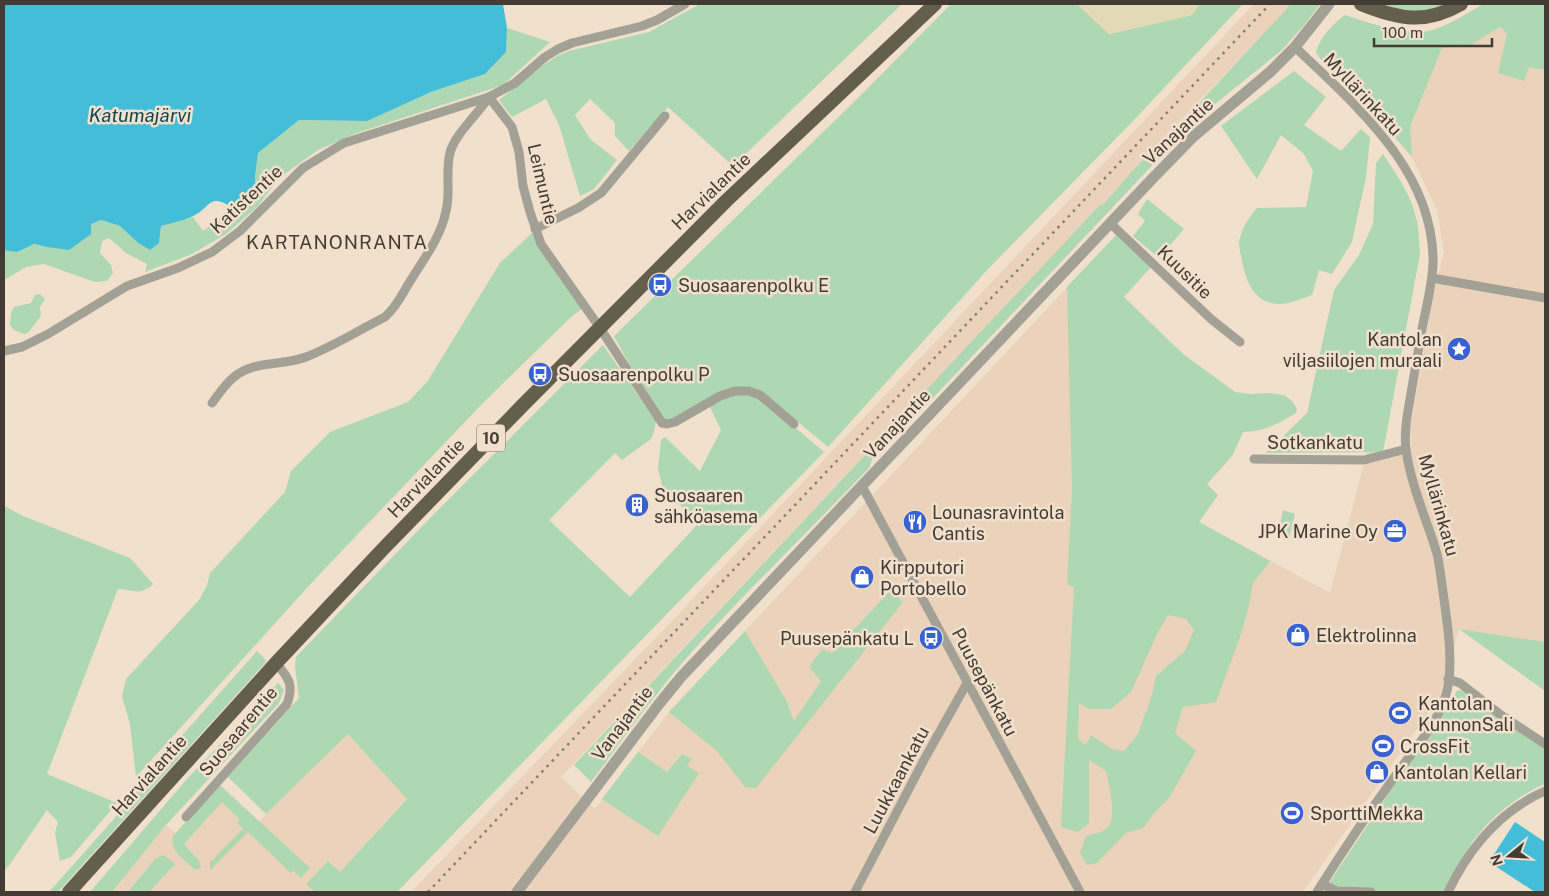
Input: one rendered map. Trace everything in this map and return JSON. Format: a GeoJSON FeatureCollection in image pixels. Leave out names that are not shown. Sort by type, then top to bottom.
{"type":"FeatureCollection","features":[{"type":"Feature","properties":{"kind":"highway","name":"Harvialantie"},"geometry":{"type":"LineString","coordinates":[[69,892],[276,663],[383,549],[726,200],[935,4]]}},
{"type":"Feature","properties":{"kind":"highway"},"geometry":{"type":"LineString","coordinates":[[1361,4],[1396,16],[1418,19],[1435,16],[1460,4]]}},
{"type":"Feature","properties":{"kind":"street","name":"Katistentie"},"geometry":{"type":"LineString","coordinates":[[4,351],[22,347],[48,334],[127,286],[178,268],[212,252],[240,231],[303,168],[344,144],[489,97],[515,82],[545,57],[558,49],[572,43],[642,26],[658,20],[684,4]]}},
{"type":"Feature","properties":{"kind":"street","name":"Vanajantie"},"geometry":{"type":"LineString","coordinates":[[517,892],[670,690],[1110,223],[1194,136],[1270,72],[1296,47],[1330,4]]}},
{"type":"Feature","properties":{"kind":"street","name":"Myllärinkatu"},"geometry":{"type":"LineString","coordinates":[[1296,47],[1372,124],[1395,152],[1418,192],[1427,217],[1432,251],[1432,278],[1405,434],[1412,478],[1438,556],[1448,640],[1448,679],[1444,698],[1436,719],[1390,782],[1317,892]]}},
{"type":"Feature","properties":{"kind":"street","name":"Katistentie"},"geometry":{"type":"LineString","coordinates":[[212,404],[232,378],[241,371],[306,357],[385,317],[392,311],[443,223],[447,210],[450,153],[455,141],[482,109],[489,97]]}},
{"type":"Feature","properties":{"kind":"street","name":"Leimuntie"},"geometry":{"type":"LineString","coordinates":[[489,97],[512,127],[522,168],[524,186],[535,229],[541,244],[600,328],[663,424],[675,422],[720,396],[735,391],[750,391],[760,395],[794,424]]}},
{"type":"Feature","properties":{"kind":"street"},"geometry":{"type":"LineString","coordinates":[[535,229],[578,208],[601,193],[665,116]]}},
{"type":"Feature","properties":{"kind":"street","name":"Kuusitie"},"geometry":{"type":"LineString","coordinates":[[1110,223],[1211,319],[1240,342]]}},
{"type":"Feature","properties":{"kind":"street"},"geometry":{"type":"LineString","coordinates":[[1432,278],[1545,298]]}},
{"type":"Feature","properties":{"kind":"street","name":"Sotkankatu"},"geometry":{"type":"LineString","coordinates":[[1254,458],[1364,460],[1406,449]]}},
{"type":"Feature","properties":{"kind":"street","name":"Puusepänkatu"},"geometry":{"type":"LineString","coordinates":[[862,486],[1080,892]]}},
{"type":"Feature","properties":{"kind":"street","name":"Suosaarentie"},"geometry":{"type":"LineString","coordinates":[[186,817],[287,704],[291,692],[290,682],[286,674],[276,663]]}},
{"type":"Feature","properties":{"kind":"street"},"geometry":{"type":"LineString","coordinates":[[1448,679],[1460,683],[1501,715],[1545,744]]}},
{"type":"Feature","properties":{"kind":"street","name":"Luukkaankatu"},"geometry":{"type":"LineString","coordinates":[[855,892],[925,758],[967,683]]}},
{"type":"Feature","properties":{"kind":"street"},"geometry":{"type":"LineString","coordinates":[[1448,892],[1469,855],[1502,818],[1527,800],[1545,791]]}},
{"type":"Feature","properties":{"kind":"street"},"geometry":{"type":"LineString","coordinates":[[1322,884],[1337,891],[1371,892]]}},
{"type":"Feature","properties":{"kind":"shaded area"},"geometry":{"type":"Polygon","coordinates":[[[1254,4],[1292,4],[561,777],[595,809],[669,712],[1089,264],[1183,354],[1235,392],[1249,419],[1232,456],[1207,484],[1218,495],[1199,522],[1330,593],[1367,452],[1412,451],[1410,430],[1433,296],[1444,252],[1437,210],[1412,157],[1410,127],[1442,48],[1469,46],[1500,27],[1507,34],[1529,67],[1545,70],[1545,642],[1459,629],[1440,696],[1303,892],[411,892],[670,623],[1254,4]]]}},
{"type":"Feature","properties":{"kind":"shaded area"},"geometry":{"type":"Polygon","coordinates":[[[348,734],[407,798],[340,872],[328,861],[307,883],[315,892],[112,892],[166,825],[185,841],[222,801],[239,820],[237,822],[248,832],[348,734]]]}},
{"type":"Feature","properties":{"kind":"green space"},"geometry":{"type":"Polygon","coordinates":[[[700,4],[902,4],[733,166],[668,107],[629,151],[615,136],[615,123],[590,99],[575,115],[590,139],[617,160],[594,189],[580,196],[559,125],[546,99],[512,117],[499,100],[557,56],[569,51],[649,32],[700,4]]]}},
{"type":"Feature","properties":{"kind":"green space"},"geometry":{"type":"Polygon","coordinates":[[[951,4],[1077,4],[1109,34],[1192,15],[1199,4],[1243,4],[1132,122],[989,268],[828,447],[762,392],[751,387],[669,421],[664,420],[614,336],[860,96],[951,4]]]}},
{"type":"Feature","properties":{"kind":"green space"},"geometry":{"type":"Polygon","coordinates":[[[1291,4],[1320,4],[1282,50],[1194,121],[930,401],[874,455],[869,468],[751,588],[683,662],[591,782],[574,765],[1291,4]]]}},
{"type":"Feature","properties":{"kind":"green space"},"geometry":{"type":"Polygon","coordinates":[[[1382,4],[1446,4],[1437,9],[1407,12],[1382,4]]]}},
{"type":"Feature","properties":{"kind":"green space"},"geometry":{"type":"Polygon","coordinates":[[[1483,4],[1545,4],[1545,70],[1529,67],[1524,81],[1498,73],[1507,34],[1500,27],[1469,46],[1442,48],[1410,127],[1412,157],[1363,101],[1321,60],[1316,52],[1328,31],[1345,15],[1390,28],[1415,32],[1436,29],[1460,18],[1483,4]]]}},
{"type":"Feature","properties":{"kind":"green space"},"geometry":{"type":"Polygon","coordinates":[[[507,28],[550,42],[503,85],[357,133],[318,150],[279,178],[258,206],[226,234],[192,254],[145,272],[147,264],[126,253],[109,238],[102,241],[100,253],[111,265],[113,273],[107,281],[95,282],[44,264],[26,267],[4,280],[4,242],[69,250],[91,224],[101,220],[120,226],[137,242],[159,243],[161,226],[193,217],[203,231],[256,191],[255,177],[258,153],[299,120],[366,121],[431,92],[485,74],[506,52],[507,28]]]}},
{"type":"Feature","properties":{"kind":"green space"},"geometry":{"type":"Polygon","coordinates":[[[1294,71],[1326,97],[1304,125],[1341,151],[1361,129],[1370,137],[1366,177],[1352,242],[1332,274],[1319,270],[1312,295],[1278,304],[1263,300],[1252,290],[1244,269],[1240,251],[1240,237],[1257,208],[1306,207],[1313,171],[1304,154],[1281,135],[1257,179],[1221,126],[1294,71]]]}},
{"type":"Feature","properties":{"kind":"green space"},"geometry":{"type":"Polygon","coordinates":[[[1383,154],[1412,203],[1418,226],[1420,254],[1383,452],[1266,453],[1307,413],[1334,290],[1359,255],[1373,224],[1376,163],[1383,154]]]}},
{"type":"Feature","properties":{"kind":"green space"},"geometry":{"type":"Polygon","coordinates":[[[1147,199],[1184,229],[1159,258],[1133,236],[1145,221],[1138,214],[1147,199]]]}},
{"type":"Feature","properties":{"kind":"green space"},"geometry":{"type":"Polygon","coordinates":[[[534,231],[583,308],[570,318],[483,403],[316,578],[136,777],[130,724],[122,697],[126,679],[199,600],[207,585],[210,573],[285,492],[291,471],[330,432],[408,402],[427,382],[500,263],[534,231]]]}},
{"type":"Feature","properties":{"kind":"green space"},"geometry":{"type":"Polygon","coordinates":[[[1116,235],[1119,235],[1151,267],[1124,297],[1183,354],[1235,392],[1284,395],[1292,401],[1297,409],[1296,413],[1271,427],[1243,432],[1232,456],[1207,484],[1218,495],[1199,522],[1270,561],[1253,583],[1240,637],[1216,702],[1183,707],[1175,733],[1196,751],[1169,798],[1143,828],[1126,833],[1097,863],[1087,865],[1080,853],[1086,836],[1101,832],[1108,827],[1111,822],[1112,808],[1106,771],[1089,760],[1089,823],[1078,832],[1061,827],[1074,587],[1067,584],[1072,490],[1067,287],[1116,235]],[[1168,615],[1157,634],[1131,692],[1111,709],[1089,709],[1079,703],[1078,739],[1086,745],[1091,735],[1112,749],[1124,751],[1138,734],[1152,695],[1156,676],[1185,651],[1194,630],[1186,619],[1168,615]]]}},
{"type":"Feature","properties":{"kind":"green space"},"geometry":{"type":"Polygon","coordinates":[[[40,294],[45,299],[40,307],[41,316],[28,333],[24,334],[14,330],[10,325],[11,313],[14,307],[31,303],[35,295],[40,294]]]}},
{"type":"Feature","properties":{"kind":"green space"},"geometry":{"type":"Polygon","coordinates":[[[603,345],[656,421],[654,432],[651,439],[622,460],[615,453],[549,520],[630,597],[697,525],[699,527],[703,523],[664,493],[658,469],[661,440],[665,437],[700,471],[721,430],[709,405],[735,394],[758,396],[824,452],[397,892],[315,892],[306,884],[328,861],[340,872],[407,799],[348,734],[266,814],[228,777],[299,698],[295,667],[296,657],[434,514],[603,345]]]}},
{"type":"Feature","properties":{"kind":"green space"},"geometry":{"type":"Polygon","coordinates":[[[4,506],[23,516],[130,558],[153,584],[141,591],[118,589],[47,774],[117,803],[71,857],[60,861],[55,833],[58,822],[47,810],[4,871],[4,506]]]}},
{"type":"Feature","properties":{"kind":"green space"},"geometry":{"type":"Polygon","coordinates":[[[1283,510],[1295,514],[1289,538],[1278,534],[1283,510]]]}},
{"type":"Feature","properties":{"kind":"green space"},"geometry":{"type":"Polygon","coordinates":[[[891,590],[903,602],[756,788],[745,787],[717,751],[669,712],[745,631],[786,700],[794,721],[821,681],[809,667],[822,649],[832,653],[891,590]]]}},
{"type":"Feature","properties":{"kind":"green space"},"geometry":{"type":"Polygon","coordinates":[[[1459,629],[1545,642],[1545,691],[1459,629]]]}},
{"type":"Feature","properties":{"kind":"green space"},"geometry":{"type":"Polygon","coordinates":[[[257,651],[266,660],[265,663],[58,892],[49,892],[121,811],[178,740],[257,651]]]}},
{"type":"Feature","properties":{"kind":"green space"},"geometry":{"type":"Polygon","coordinates":[[[278,683],[284,690],[279,703],[166,825],[112,892],[90,892],[187,779],[278,683]]]}},
{"type":"Feature","properties":{"kind":"green space"},"geometry":{"type":"Polygon","coordinates":[[[1463,690],[1545,745],[1545,784],[1515,801],[1480,832],[1445,887],[1444,892],[1323,892],[1457,691],[1463,690]]]}},
{"type":"Feature","properties":{"kind":"green space"},"geometry":{"type":"Polygon","coordinates":[[[638,752],[667,772],[682,754],[692,759],[687,766],[699,773],[658,836],[602,799],[638,752]]]}},
{"type":"Feature","properties":{"kind":"green space"},"geometry":{"type":"Polygon","coordinates":[[[221,786],[310,868],[301,878],[294,871],[291,873],[248,832],[210,870],[210,862],[243,829],[237,823],[239,819],[222,802],[184,844],[199,861],[201,867],[198,870],[194,869],[179,854],[173,846],[173,836],[216,788],[221,786]]]}},
{"type":"Feature","properties":{"kind":"green space"},"geometry":{"type":"Polygon","coordinates":[[[162,855],[175,864],[149,892],[128,892],[155,859],[162,855]]]}},
{"type":"Feature","properties":{"kind":"sand"},"geometry":{"type":"Polygon","coordinates":[[[1077,4],[1199,4],[1192,15],[1109,34],[1077,4]]]}},
{"type":"Feature","properties":{"kind":"water","name":"Katumajärvi"},"geometry":{"type":"Polygon","coordinates":[[[4,4],[503,4],[507,28],[506,52],[485,74],[431,92],[367,121],[299,120],[258,153],[255,177],[256,191],[235,209],[219,201],[214,201],[191,217],[161,226],[159,243],[150,250],[137,242],[120,226],[101,220],[91,224],[91,234],[69,250],[34,244],[17,252],[4,250],[4,4]]]}},
{"type":"Feature","properties":{"kind":"water"},"geometry":{"type":"Polygon","coordinates":[[[1515,822],[1545,842],[1545,892],[1535,892],[1489,862],[1515,822]]]}},
{"type":"Feature","properties":{"kind":"railway"},"geometry":{"type":"LineString","coordinates":[[428,892],[1270,4]]}},
{"type":"Feature","properties":{"kind":"place","name":"Suosaarenpolku E"},"geometry":{"type":"Point","coordinates":[660,285]}},
{"type":"Feature","properties":{"kind":"place","name":"Kantolan viljasiilojen muraali"},"geometry":{"type":"Point","coordinates":[1459,349]}},
{"type":"Feature","properties":{"kind":"place","name":"Suosaarenpolku P"},"geometry":{"type":"Point","coordinates":[540,374]}},
{"type":"Feature","properties":{"kind":"place","name":"Suosaaren sähköasema"},"geometry":{"type":"Point","coordinates":[637,505]}},
{"type":"Feature","properties":{"kind":"place","name":"Lounasravintola Cantis"},"geometry":{"type":"Point","coordinates":[915,522]}},
{"type":"Feature","properties":{"kind":"place","name":"JPK Marine Oy"},"geometry":{"type":"Point","coordinates":[1395,531]}},
{"type":"Feature","properties":{"kind":"place","name":"Kirpputori Portobello"},"geometry":{"type":"Point","coordinates":[862,577]}},
{"type":"Feature","properties":{"kind":"place","name":"Elektrolinna"},"geometry":{"type":"Point","coordinates":[1298,635]}},
{"type":"Feature","properties":{"kind":"place","name":"Puusepänkatu L"},"geometry":{"type":"Point","coordinates":[931,638]}},
{"type":"Feature","properties":{"kind":"place","name":"Kantolan KunnonSali"},"geometry":{"type":"Point","coordinates":[1400,713]}},
{"type":"Feature","properties":{"kind":"place","name":"CrossFit"},"geometry":{"type":"Point","coordinates":[1383,746]}},
{"type":"Feature","properties":{"kind":"place","name":"Kantolan Kellari"},"geometry":{"type":"Point","coordinates":[1377,772]}},
{"type":"Feature","properties":{"kind":"place","name":"SporttiMekka"},"geometry":{"type":"Point","coordinates":[1292,813]}},
{"type":"Feature","properties":{"kind":"district","name":"KARTANONRANTA"},"geometry":{"type":"Point","coordinates":[337,242]}}]}
